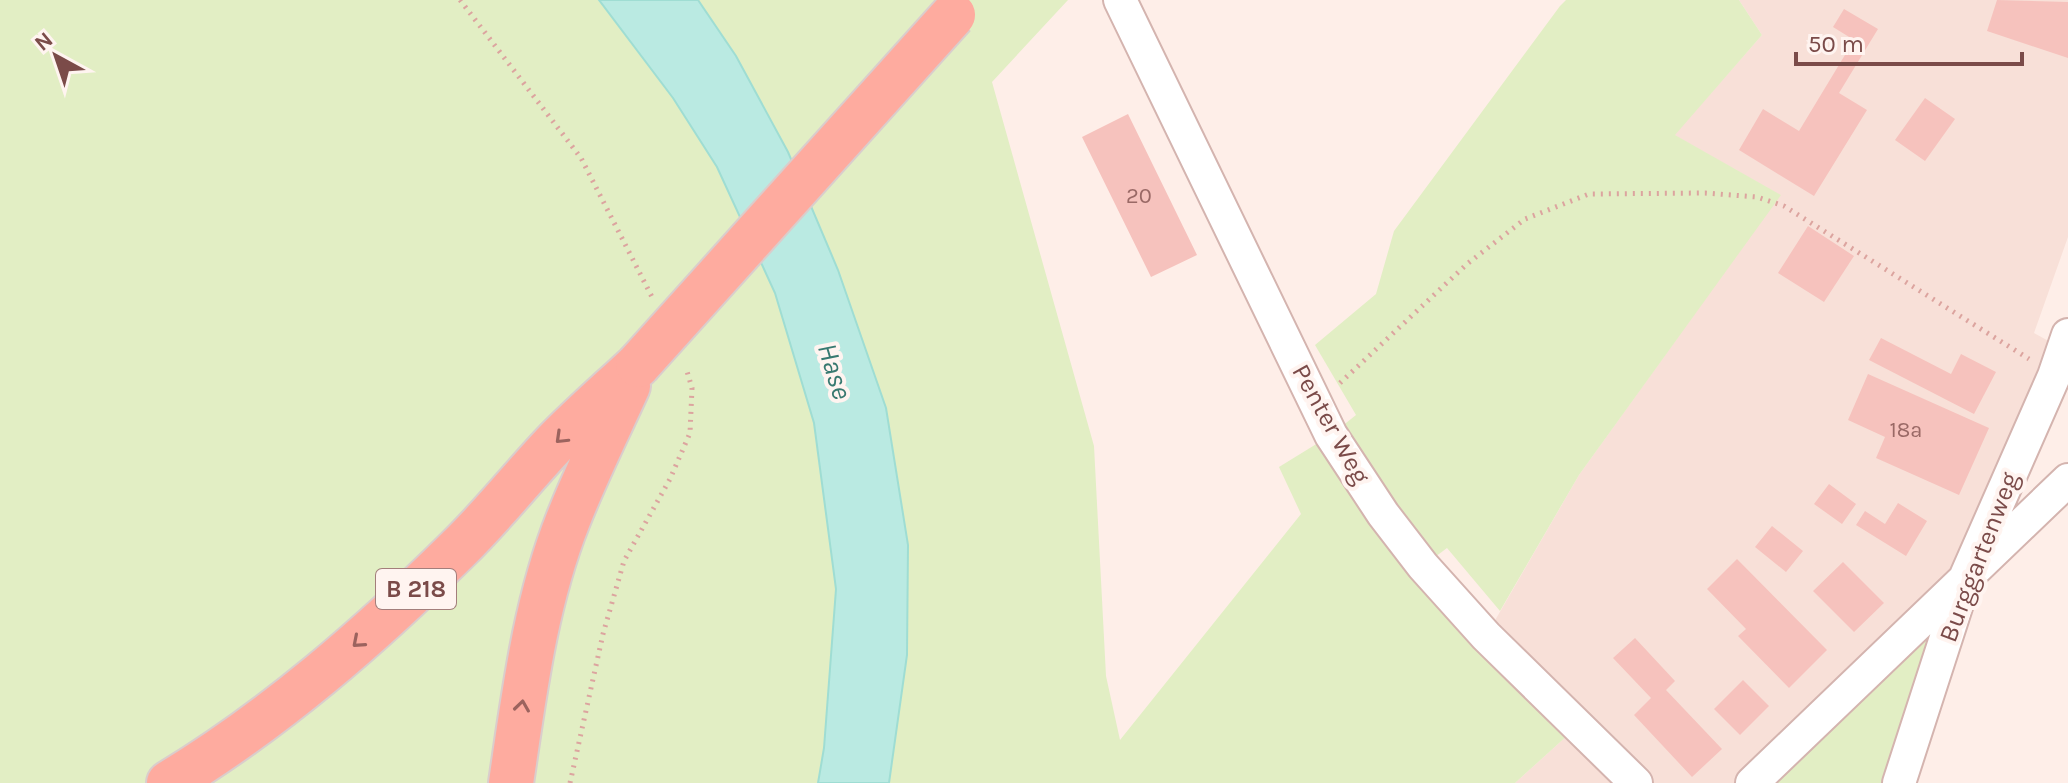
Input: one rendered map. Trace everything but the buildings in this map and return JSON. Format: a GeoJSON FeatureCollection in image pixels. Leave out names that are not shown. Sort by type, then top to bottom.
{"type":"FeatureCollection","features":[{"type":"Feature","properties":{"kind":"highway","name":"B 218"},"geometry":{"type":"LineString","coordinates":[[169,783],[217,754],[298,694],[382,622],[461,547],[554,444],[638,365],[960,7]]}},
{"type":"Feature","properties":{"kind":"highway","name":"B 218"},"geometry":{"type":"LineString","coordinates":[[511,783],[526,677],[549,580],[567,521],[638,365]]}},
{"type":"Feature","properties":{"kind":"street","name":"Penter Weg"},"geometry":{"type":"LineString","coordinates":[[1120,0],[1331,435],[1348,461],[1423,566],[1486,636],[1636,783]]}},
{"type":"Feature","properties":{"kind":"street","name":"Burggartenweg"},"geometry":{"type":"LineString","coordinates":[[1899,783],[1966,576],[2054,376],[2068,335]]}},
{"type":"Feature","properties":{"kind":"street"},"geometry":{"type":"LineString","coordinates":[[1752,783],[2068,480]]}},
{"type":"Feature","properties":{"kind":"path"},"geometry":{"type":"LineString","coordinates":[[1316,404],[1467,264],[1525,219],[1589,194],[1705,193],[1757,197],[1784,206],[1973,322],[2054,376]]}},
{"type":"Feature","properties":{"kind":"shaded area"},"geometry":{"type":"Polygon","coordinates":[[[1739,0],[2068,0],[2068,237],[2034,333],[2063,349],[1966,576],[1743,783],[1515,783],[1579,725],[1486,636],[1579,475],[1780,195],[1674,135],[1762,35],[1739,0]]]}},
{"type":"Feature","properties":{"kind":"green space"},"geometry":{"type":"Polygon","coordinates":[[[0,0],[599,0],[673,98],[717,167],[775,293],[814,423],[836,589],[824,748],[818,783],[0,783],[0,0]]]}},
{"type":"Feature","properties":{"kind":"green space"},"geometry":{"type":"Polygon","coordinates":[[[698,0],[1068,0],[992,82],[1094,446],[1106,676],[1120,740],[1301,514],[1279,467],[1331,435],[1356,415],[1315,345],[1376,294],[1394,231],[1560,6],[1566,0],[1739,0],[1762,35],[1675,135],[1781,195],[1579,475],[1500,611],[1447,548],[1423,566],[1579,725],[1515,783],[889,783],[907,655],[908,546],[886,408],[838,270],[799,186],[698,0]]]}},
{"type":"Feature","properties":{"kind":"green space"},"geometry":{"type":"Polygon","coordinates":[[[1966,576],[1889,783],[1743,783],[1966,576]]]}},
{"type":"Feature","properties":{"kind":"water","name":"Hase"},"geometry":{"type":"Polygon","coordinates":[[[599,0],[698,0],[736,56],[788,152],[838,270],[886,408],[908,545],[907,655],[889,783],[818,783],[824,748],[836,589],[814,423],[775,293],[717,167],[673,98],[599,0]]]}}]}
